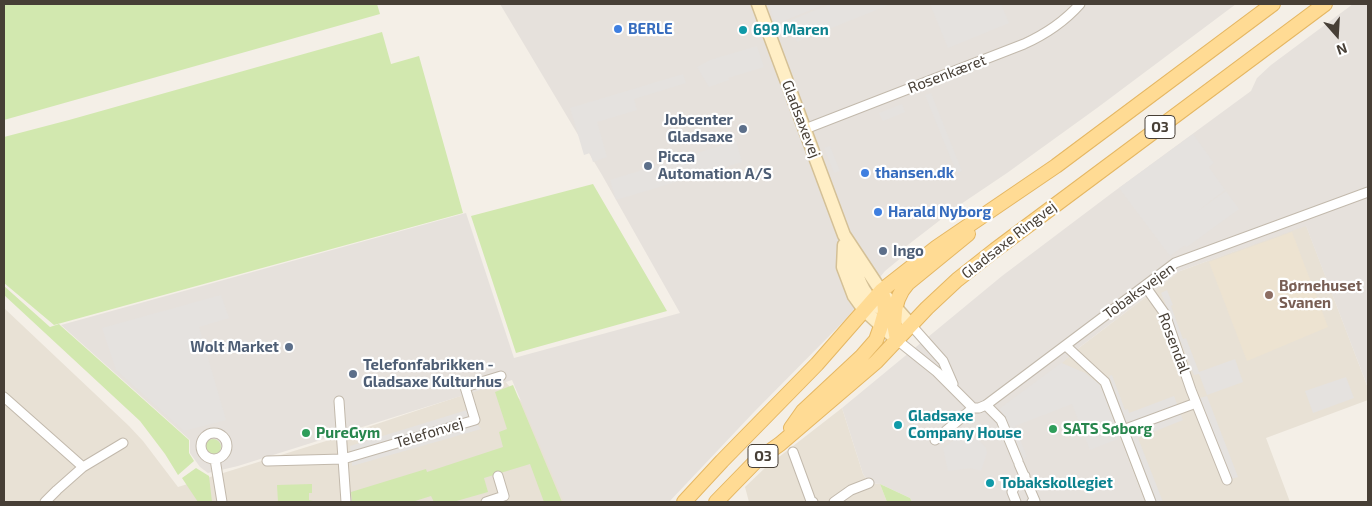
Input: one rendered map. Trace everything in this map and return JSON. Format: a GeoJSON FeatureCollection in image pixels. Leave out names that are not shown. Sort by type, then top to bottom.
{"type":"FeatureCollection","features":[{"type":"Feature","properties":{"kind":"main road","name":"Gladsaxe Ringvej"},"geometry":{"type":"LineString","coordinates":[[684,502],[722,460],[817,364],[881,291],[936,247],[1056,166],[1273,4]]}},
{"type":"Feature","properties":{"kind":"main road","name":"Gladsaxe Ringvej"},"geometry":{"type":"LineString","coordinates":[[716,502],[756,461],[780,444],[876,362],[897,340],[897,315],[927,308],[994,250],[1325,4]]}},
{"type":"Feature","properties":{"kind":"main road"},"geometry":{"type":"LineString","coordinates":[[897,340],[894,324],[900,292],[908,282],[964,239],[992,208]]}},
{"type":"Feature","properties":{"kind":"main road"},"geometry":{"type":"LineString","coordinates":[[881,291],[884,299],[897,315]]}},
{"type":"Feature","properties":{"kind":"main road"},"geometry":{"type":"LineString","coordinates":[[780,444],[803,411],[873,345],[882,326],[897,315]]}},
{"type":"Feature","properties":{"kind":"street","name":"Gladsaxevej"},"geometry":{"type":"LineString","coordinates":[[758,4],[844,235],[881,291]]}},
{"type":"Feature","properties":{"kind":"street","name":"Rosenkæret"},"geometry":{"type":"LineString","coordinates":[[805,129],[1042,36],[1068,17],[1080,4]]}},
{"type":"Feature","properties":{"kind":"street","name":"Tobaksvejen"},"geometry":{"type":"LineString","coordinates":[[935,440],[973,408],[986,405],[1175,263],[1368,192]]}},
{"type":"Feature","properties":{"kind":"street","name":"Gladsaxevej"},"geometry":{"type":"LineString","coordinates":[[844,235],[843,267],[854,296],[868,306],[882,326],[897,340]]}},
{"type":"Feature","properties":{"kind":"street","name":"Rosendal"},"geometry":{"type":"LineString","coordinates":[[1145,286],[1165,314],[1196,403],[1226,480]]}},
{"type":"Feature","properties":{"kind":"street"},"geometry":{"type":"LineString","coordinates":[[868,306],[897,315],[943,361],[955,389]]}},
{"type":"Feature","properties":{"kind":"street"},"geometry":{"type":"LineString","coordinates":[[897,340],[937,372],[973,408]]}},
{"type":"Feature","properties":{"kind":"street"},"geometry":{"type":"LineString","coordinates":[[1066,346],[1105,382],[1151,502]]}},
{"type":"Feature","properties":{"kind":"street","name":"Telefonvej"},"geometry":{"type":"LineString","coordinates":[[267,461],[343,459],[474,420],[465,387],[501,376]]}},
{"type":"Feature","properties":{"kind":"street"},"geometry":{"type":"LineString","coordinates":[[4,397],[83,467]]}},
{"type":"Feature","properties":{"kind":"street"},"geometry":{"type":"LineString","coordinates":[[340,401],[346,502]]}},
{"type":"Feature","properties":{"kind":"street"},"geometry":{"type":"LineString","coordinates":[[1123,430],[1196,403]]}},
{"type":"Feature","properties":{"kind":"street"},"geometry":{"type":"LineString","coordinates":[[986,405],[1001,420],[1025,476],[1034,501],[1032,502]]}},
{"type":"Feature","properties":{"kind":"street"},"geometry":{"type":"LineString","coordinates":[[45,502],[83,467],[123,443]]}},
{"type":"Feature","properties":{"kind":"street"},"geometry":{"type":"LineString","coordinates":[[793,452],[813,502]]}},
{"type":"Feature","properties":{"kind":"street"},"geometry":{"type":"LineString","coordinates":[[215,459],[222,502]]}},
{"type":"Feature","properties":{"kind":"street"},"geometry":{"type":"LineString","coordinates":[[486,502],[504,496],[498,476]]}},
{"type":"Feature","properties":{"kind":"street"},"geometry":{"type":"LineString","coordinates":[[1016,502],[1012,492],[1016,484],[1025,476]]}},
{"type":"Feature","properties":{"kind":"street"},"geometry":{"type":"LineString","coordinates":[[834,502],[851,490],[869,483]]}},
{"type":"Feature","properties":{"kind":"shaded area"},"geometry":{"type":"Polygon","coordinates":[[[500,4],[1236,4],[1097,108],[961,204],[900,251],[902,257],[885,271],[846,319],[669,502],[564,502],[512,380],[238,466],[208,473],[200,467],[190,453],[190,440],[61,325],[466,213],[514,358],[680,313],[602,175],[500,4]]]}},
{"type":"Feature","properties":{"kind":"shaded area"},"geometry":{"type":"Polygon","coordinates":[[[768,4],[826,4],[776,24],[768,4]]]}},
{"type":"Feature","properties":{"kind":"shaded area"},"geometry":{"type":"Polygon","coordinates":[[[830,4],[891,4],[797,42],[789,21],[830,4]]]}},
{"type":"Feature","properties":{"kind":"shaded area"},"geometry":{"type":"Polygon","coordinates":[[[930,4],[1001,4],[1009,23],[948,48],[930,4]]]}},
{"type":"Feature","properties":{"kind":"shaded area"},"geometry":{"type":"Polygon","coordinates":[[[1353,4],[1368,4],[1368,388],[1306,226],[1180,271],[1080,347],[1062,363],[1085,373],[1100,385],[1145,502],[912,502],[910,498],[880,484],[869,483],[863,474],[842,408],[1002,276],[1251,91],[1257,78],[1271,65],[1353,4]]]}},
{"type":"Feature","properties":{"kind":"shaded area"},"geometry":{"type":"Polygon","coordinates":[[[757,46],[764,67],[728,78],[729,80],[709,87],[697,67],[710,60],[757,46]]]}},
{"type":"Feature","properties":{"kind":"shaded area"},"geometry":{"type":"Polygon","coordinates":[[[683,74],[686,83],[634,99],[637,110],[597,122],[607,157],[593,162],[590,153],[584,155],[570,108],[683,74]]]}},
{"type":"Feature","properties":{"kind":"shaded area"},"geometry":{"type":"Polygon","coordinates":[[[931,93],[962,171],[957,174],[925,95],[931,93]]]}},
{"type":"Feature","properties":{"kind":"shaded area"},"geometry":{"type":"Polygon","coordinates":[[[902,104],[905,112],[883,121],[879,113],[902,104]]]}},
{"type":"Feature","properties":{"kind":"shaded area"},"geometry":{"type":"Polygon","coordinates":[[[1193,134],[1214,163],[1209,167],[1225,190],[1195,213],[1226,191],[1239,209],[1187,247],[1185,245],[1170,256],[1119,188],[1193,134]]]}},
{"type":"Feature","properties":{"kind":"shaded area"},"geometry":{"type":"Polygon","coordinates":[[[736,141],[742,162],[616,200],[610,180],[736,141]]]}},
{"type":"Feature","properties":{"kind":"shaded area"},"geometry":{"type":"Polygon","coordinates":[[[830,146],[840,171],[834,173],[824,148],[830,146]]]}},
{"type":"Feature","properties":{"kind":"shaded area"},"geometry":{"type":"Polygon","coordinates":[[[1306,225],[1368,388],[1368,400],[1266,438],[1290,502],[1145,502],[1100,385],[1061,363],[1180,271],[1306,225]]]}},
{"type":"Feature","properties":{"kind":"shaded area","name":"Børnehuset Svanen"},"geometry":{"type":"Polygon","coordinates":[[[1292,232],[1328,327],[1247,361],[1209,262],[1292,232]]]}},
{"type":"Feature","properties":{"kind":"shaded area"},"geometry":{"type":"Polygon","coordinates":[[[1167,290],[1183,339],[1186,338],[1199,372],[1235,359],[1243,382],[1207,395],[1199,374],[1194,375],[1161,293],[1167,290]]]}},
{"type":"Feature","properties":{"kind":"shaded area"},"geometry":{"type":"Polygon","coordinates":[[[221,295],[229,318],[199,327],[226,420],[184,431],[116,370],[102,328],[221,295]]]}},
{"type":"Feature","properties":{"kind":"shaded area"},"geometry":{"type":"Polygon","coordinates":[[[4,308],[129,426],[143,441],[178,487],[326,441],[505,381],[602,502],[4,502],[4,308]]]}},
{"type":"Feature","properties":{"kind":"shaded area"},"geometry":{"type":"Polygon","coordinates":[[[1061,363],[1085,373],[1100,385],[1120,438],[1090,450],[1072,404],[1015,426],[1027,457],[1021,460],[1003,414],[999,409],[1061,363]]]}},
{"type":"Feature","properties":{"kind":"shaded area"},"geometry":{"type":"Polygon","coordinates":[[[1112,375],[1125,410],[1128,409],[1129,413],[1174,396],[1183,420],[1138,438],[1163,502],[1156,502],[1131,438],[1137,435],[1132,421],[1126,423],[1109,376],[1112,375]]]}},
{"type":"Feature","properties":{"kind":"shaded area"},"geometry":{"type":"Polygon","coordinates":[[[1346,377],[1354,398],[1313,413],[1305,391],[1346,377]]]}},
{"type":"Feature","properties":{"kind":"shaded area"},"geometry":{"type":"Polygon","coordinates":[[[1207,396],[1238,477],[1231,479],[1200,398],[1207,396]]]}},
{"type":"Feature","properties":{"kind":"shaded area"},"geometry":{"type":"Polygon","coordinates":[[[842,408],[863,474],[869,483],[880,484],[887,502],[749,502],[745,487],[766,467],[842,408]]]}},
{"type":"Feature","properties":{"kind":"shaded area"},"geometry":{"type":"Polygon","coordinates":[[[467,410],[481,429],[352,466],[350,446],[467,410]]]}},
{"type":"Feature","properties":{"kind":"shaded area"},"geometry":{"type":"Polygon","coordinates":[[[969,429],[986,448],[987,453],[981,471],[971,468],[948,471],[943,448],[969,429]]]}},
{"type":"Feature","properties":{"kind":"green space"},"geometry":{"type":"Polygon","coordinates":[[[4,4],[377,4],[380,14],[4,120],[4,4]]]}},
{"type":"Feature","properties":{"kind":"green space"},"geometry":{"type":"Polygon","coordinates":[[[382,32],[391,64],[419,56],[463,213],[54,325],[4,283],[4,137],[382,32]]]}},
{"type":"Feature","properties":{"kind":"green space"},"geometry":{"type":"Polygon","coordinates":[[[593,184],[667,311],[516,353],[471,216],[593,184]]]}},
{"type":"Feature","properties":{"kind":"green space"},"geometry":{"type":"Polygon","coordinates":[[[4,286],[50,327],[59,324],[189,440],[189,453],[194,461],[178,475],[140,421],[4,295],[4,286]]]}},
{"type":"Feature","properties":{"kind":"green space"},"geometry":{"type":"Polygon","coordinates":[[[513,385],[562,502],[544,502],[530,464],[484,478],[488,492],[453,502],[434,502],[431,496],[412,502],[352,502],[351,492],[426,469],[427,472],[503,447],[499,432],[507,429],[495,392],[513,385]]]}},
{"type":"Feature","properties":{"kind":"green space"},"geometry":{"type":"Polygon","coordinates":[[[213,439],[221,447],[213,455],[205,447],[213,439]]]}},
{"type":"Feature","properties":{"kind":"green space"},"geometry":{"type":"Polygon","coordinates":[[[196,468],[209,476],[212,502],[198,502],[182,478],[196,468]]]}},
{"type":"Feature","properties":{"kind":"green space"},"geometry":{"type":"Polygon","coordinates":[[[312,484],[312,493],[309,493],[309,500],[313,502],[278,502],[277,485],[312,484]]]}},
{"type":"Feature","properties":{"kind":"green space"},"geometry":{"type":"Polygon","coordinates":[[[880,484],[910,498],[912,502],[887,502],[880,484]]]}},
{"type":"Feature","properties":{"kind":"place","name":"BERLE"},"geometry":{"type":"Point","coordinates":[618,29]}},
{"type":"Feature","properties":{"kind":"place","name":"699 Maren"},"geometry":{"type":"Point","coordinates":[743,30]}},
{"type":"Feature","properties":{"kind":"place","name":"Jobcenter Gladsaxe"},"geometry":{"type":"Point","coordinates":[743,129]}},
{"type":"Feature","properties":{"kind":"place","name":"Picca Automation A/S"},"geometry":{"type":"Point","coordinates":[648,166]}},
{"type":"Feature","properties":{"kind":"place","name":"thansen.dk"},"geometry":{"type":"Point","coordinates":[865,173]}},
{"type":"Feature","properties":{"kind":"place","name":"Harald Nyborg"},"geometry":{"type":"Point","coordinates":[878,212]}},
{"type":"Feature","properties":{"kind":"place","name":"Ingo"},"geometry":{"type":"Point","coordinates":[883,251]}},
{"type":"Feature","properties":{"kind":"place","name":"Børnehuset Svanen"},"geometry":{"type":"Point","coordinates":[1269,295]}},
{"type":"Feature","properties":{"kind":"place","name":"Wolt Market"},"geometry":{"type":"Point","coordinates":[289,347]}},
{"type":"Feature","properties":{"kind":"place","name":"Telefonfabrikken - Gladsaxe Kulturhus"},"geometry":{"type":"Point","coordinates":[353,374]}},
{"type":"Feature","properties":{"kind":"place","name":"Gladsaxe Company House"},"geometry":{"type":"Point","coordinates":[898,425]}},
{"type":"Feature","properties":{"kind":"place","name":"SATS Søborg"},"geometry":{"type":"Point","coordinates":[1053,429]}},
{"type":"Feature","properties":{"kind":"place","name":"PureGym"},"geometry":{"type":"Point","coordinates":[306,433]}},
{"type":"Feature","properties":{"kind":"place","name":"Tobakskollegiet"},"geometry":{"type":"Point","coordinates":[990,483]}}]}
